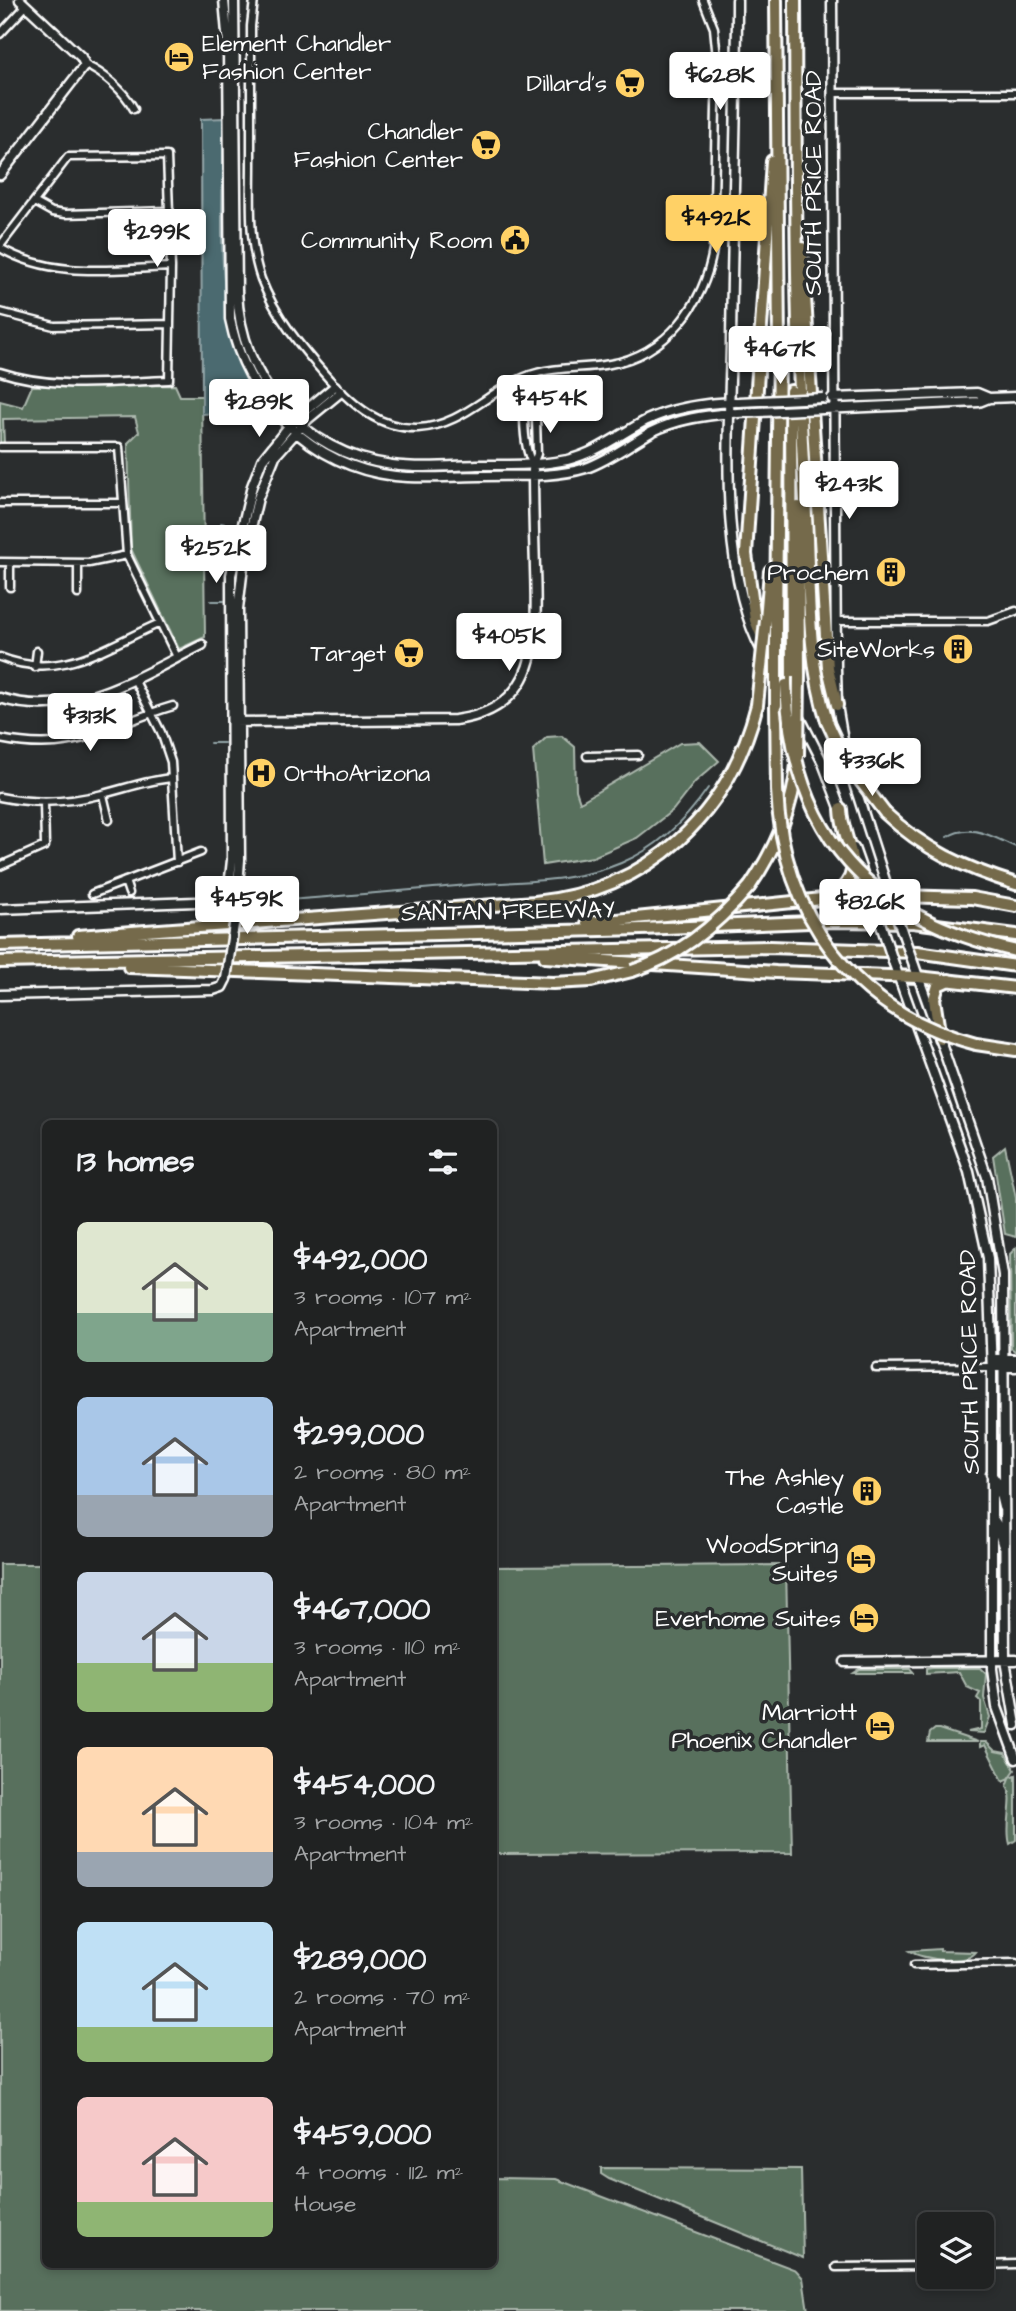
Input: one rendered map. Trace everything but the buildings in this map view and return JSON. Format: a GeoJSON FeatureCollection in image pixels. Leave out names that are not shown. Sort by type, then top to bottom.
{"type":"FeatureCollection","features":[{"type":"Feature","properties":{"kind":"highway"},"geometry":{"type":"LineString","coordinates":[[776,0],[779,347],[771,620],[781,838],[795,887],[814,926],[834,955],[869,990],[898,1012],[934,1031],[976,1044],[1016,1050]]}},
{"type":"Feature","properties":{"kind":"highway"},"geometry":{"type":"LineString","coordinates":[[0,965],[212,968],[553,983],[591,981],[632,971],[673,953],[727,912],[750,886],[775,844],[786,819],[797,764],[799,676],[795,0]]}},
{"type":"Feature","properties":{"kind":"highway"},"geometry":{"type":"LineString","coordinates":[[778,113],[768,212],[746,554],[750,595],[758,631],[792,703]]}},
{"type":"Feature","properties":{"kind":"highway"},"geometry":{"type":"LineString","coordinates":[[796,143],[828,668],[837,705]]}},
{"type":"Feature","properties":{"kind":"highway"},"geometry":{"type":"LineString","coordinates":[[779,347],[783,373],[789,685],[794,734],[806,780],[826,822],[856,863],[892,897],[929,919],[964,933],[1016,946]]}},
{"type":"Feature","properties":{"kind":"highway"},"geometry":{"type":"LineString","coordinates":[[797,347],[792,379],[789,734],[800,777],[824,828],[846,859],[873,887],[918,918],[960,937],[1016,951]]}},
{"type":"Feature","properties":{"kind":"highway"},"geometry":{"type":"LineString","coordinates":[[797,347],[813,654],[827,722],[846,762],[885,813],[934,852],[966,867],[1016,884]]}},
{"type":"Feature","properties":{"kind":"highway"},"geometry":{"type":"LineString","coordinates":[[0,943],[535,902],[583,893],[649,863],[699,821],[733,772],[757,705],[771,620]]}},
{"type":"Feature","properties":{"kind":"highway"},"geometry":{"type":"LineString","coordinates":[[830,898],[844,889],[853,874],[852,858],[841,824],[841,808]]}},
{"type":"Feature","properties":{"kind":"highway"},"geometry":{"type":"LineString","coordinates":[[425,934],[611,922],[830,898],[972,898],[1016,906]]}},
{"type":"Feature","properties":{"kind":"highway","name":"SANTAN FREEWAY"},"geometry":{"type":"LineString","coordinates":[[0,943],[855,921],[913,922],[1016,935]]}},
{"type":"Feature","properties":{"kind":"highway","name":"SANTAN FREEWAY"},"geometry":{"type":"LineString","coordinates":[[0,965],[459,952],[770,947],[917,952],[1016,966]]}},
{"type":"Feature","properties":{"kind":"highway"},"geometry":{"type":"LineString","coordinates":[[459,952],[776,972],[896,970],[918,976],[1016,988]]}},
{"type":"Feature","properties":{"kind":"highway"},"geometry":{"type":"LineString","coordinates":[[940,1038],[934,995],[942,982],[955,980]]}},
{"type":"Feature","properties":{"kind":"street"},"geometry":{"type":"LineString","coordinates":[[224,0],[228,44],[230,319],[237,346],[251,379],[294,426],[343,461],[386,474],[533,475],[584,468],[663,427],[694,418],[733,413],[824,409],[977,393],[989,398],[1016,397]]}},
{"type":"Feature","properties":{"kind":"street"},"geometry":{"type":"LineString","coordinates":[[234,0],[238,313],[243,338],[256,370],[294,426],[339,451],[384,464],[418,467],[533,464],[589,454],[670,411],[696,405],[823,398],[899,401]]}},
{"type":"Feature","properties":{"kind":"street"},"geometry":{"type":"LineString","coordinates":[[254,0],[251,152],[254,251],[262,282],[281,316],[338,389],[364,413],[378,420],[418,428],[461,416],[500,388],[530,375],[607,365],[638,357],[678,326],[700,292],[713,250],[717,68],[714,28],[703,0]]}},
{"type":"Feature","properties":{"kind":"street","name":"SOUTH PRICE ROAD"},"geometry":{"type":"LineString","coordinates":[[737,0],[731,536],[737,578],[759,647],[817,749],[841,808],[976,1194],[990,1271],[992,1661],[997,1707],[1016,1759]]}},
{"type":"Feature","properties":{"kind":"street","name":"SOUTH PRICE ROAD"},"geometry":{"type":"LineString","coordinates":[[832,0],[837,705],[852,785],[980,1153],[992,1201],[1003,1278],[1005,1660],[1016,1725]]}},
{"type":"Feature","properties":{"kind":"street"},"geometry":{"type":"LineString","coordinates":[[0,34],[23,3],[81,57],[85,65],[97,69],[128,98],[134,109]]}},
{"type":"Feature","properties":{"kind":"street"},"geometry":{"type":"LineString","coordinates":[[0,175],[85,65]]}},
{"type":"Feature","properties":{"kind":"street"},"geometry":{"type":"LineString","coordinates":[[832,93],[1016,93]]}},
{"type":"Feature","properties":{"kind":"street"},"geometry":{"type":"LineString","coordinates":[[0,372],[37,382],[69,384],[169,380],[171,267],[167,156],[68,157],[0,247],[25,261],[54,269],[171,267]]}},
{"type":"Feature","properties":{"kind":"street"},"geometry":{"type":"LineString","coordinates":[[34,202],[52,212],[65,214],[170,211]]}},
{"type":"Feature","properties":{"kind":"street"},"geometry":{"type":"LineString","coordinates":[[0,312],[54,326],[170,324]]}},
{"type":"Feature","properties":{"kind":"street"},"geometry":{"type":"LineString","coordinates":[[234,722],[443,721],[478,715],[502,702],[521,681],[535,643],[533,464],[537,454],[535,381],[530,375]]}},
{"type":"Feature","properties":{"kind":"street"},"geometry":{"type":"LineString","coordinates":[[0,995],[217,989],[226,979],[240,860],[231,575],[256,471],[294,426],[338,389]]}},
{"type":"Feature","properties":{"kind":"street"},"geometry":{"type":"LineString","coordinates":[[0,447],[119,447],[127,555],[177,657]]}},
{"type":"Feature","properties":{"kind":"street"},"geometry":{"type":"LineString","coordinates":[[0,503],[123,503]]}},
{"type":"Feature","properties":{"kind":"street"},"geometry":{"type":"LineString","coordinates":[[0,562],[78,564],[127,555]]}},
{"type":"Feature","properties":{"kind":"street"},"geometry":{"type":"LineString","coordinates":[[10,563],[10,587]]}},
{"type":"Feature","properties":{"kind":"street"},"geometry":{"type":"LineString","coordinates":[[78,564],[78,594]]}},
{"type":"Feature","properties":{"kind":"street"},"geometry":{"type":"LineString","coordinates":[[836,621],[988,621],[1016,611]]}},
{"type":"Feature","properties":{"kind":"street"},"geometry":{"type":"LineString","coordinates":[[0,657],[35,667],[68,664],[83,660],[160,623]]}},
{"type":"Feature","properties":{"kind":"street"},"geometry":{"type":"LineString","coordinates":[[0,698],[38,705],[83,701],[202,645]]}},
{"type":"Feature","properties":{"kind":"street"},"geometry":{"type":"LineString","coordinates":[[35,667],[37,651]]}},
{"type":"Feature","properties":{"kind":"street"},"geometry":{"type":"LineString","coordinates":[[134,679],[167,748],[172,778],[177,862]]}},
{"type":"Feature","properties":{"kind":"street"},"geometry":{"type":"LineString","coordinates":[[0,739],[19,743],[70,742],[116,730],[173,706]]}},
{"type":"Feature","properties":{"kind":"street"},"geometry":{"type":"LineString","coordinates":[[225,901],[228,896],[232,860],[234,722]]}},
{"type":"Feature","properties":{"kind":"street"},"geometry":{"type":"LineString","coordinates":[[587,755],[638,755]]}},
{"type":"Feature","properties":{"kind":"street"},"geometry":{"type":"LineString","coordinates":[[0,797],[44,802],[103,795],[153,779],[172,778]]}},
{"type":"Feature","properties":{"kind":"street"},"geometry":{"type":"LineString","coordinates":[[103,795],[109,820]]}},
{"type":"Feature","properties":{"kind":"street"},"geometry":{"type":"LineString","coordinates":[[0,866],[45,846],[44,802]]}},
{"type":"Feature","properties":{"kind":"street"},"geometry":{"type":"LineString","coordinates":[[92,894],[201,852]]}},
{"type":"Feature","properties":{"kind":"street"},"geometry":{"type":"LineString","coordinates":[[125,881],[130,893]]}},
{"type":"Feature","properties":{"kind":"street"},"geometry":{"type":"LineString","coordinates":[[0,909],[225,901],[236,911]]}},
{"type":"Feature","properties":{"kind":"street"},"geometry":{"type":"LineString","coordinates":[[876,1368],[982,1365],[1016,1359]]}},
{"type":"Feature","properties":{"kind":"street"},"geometry":{"type":"LineString","coordinates":[[1005,1363],[1016,1367]]}},
{"type":"Feature","properties":{"kind":"street"},"geometry":{"type":"LineString","coordinates":[[992,1474],[1005,1508]]}},
{"type":"Feature","properties":{"kind":"street"},"geometry":{"type":"LineString","coordinates":[[992,1517],[996,1521],[998,1535],[1005,1549]]}},
{"type":"Feature","properties":{"kind":"street"},"geometry":{"type":"LineString","coordinates":[[845,1662],[1016,1660]]}},
{"type":"Feature","properties":{"kind":"street"},"geometry":{"type":"LineString","coordinates":[[914,1965],[1016,1964]]}},
{"type":"Feature","properties":{"kind":"street"},"geometry":{"type":"LineString","coordinates":[[994,2265],[1016,2264]]}},
{"type":"Feature","properties":{"kind":"street"},"geometry":{"type":"LineString","coordinates":[[836,2267],[917,2266]]}},
{"type":"Feature","properties":{"kind":"green space"},"geometry":{"type":"Polygon","coordinates":[[[175,385],[180,396],[202,396],[205,637],[179,649],[131,549],[128,443],[139,432],[135,417],[3,419],[4,443],[0,443],[0,401],[23,407],[32,386],[175,385]]]}},
{"type":"Feature","properties":{"kind":"green space"},"geometry":{"type":"Polygon","coordinates":[[[562,736],[575,747],[576,790],[580,802],[680,743],[700,742],[719,761],[695,782],[673,810],[637,838],[593,857],[543,865],[533,750],[547,737],[562,736]]]}},
{"type":"Feature","properties":{"kind":"green space"},"geometry":{"type":"Polygon","coordinates":[[[1005,1146],[1016,1198],[1016,1237],[1005,1234],[993,1156],[1005,1146]]]}},
{"type":"Feature","properties":{"kind":"green space"},"geometry":{"type":"Polygon","coordinates":[[[1016,1248],[1016,1352],[1011,1348],[1010,1254],[1016,1248]]]}},
{"type":"Feature","properties":{"kind":"green space"},"geometry":{"type":"Polygon","coordinates":[[[0,1564],[42,1564],[42,2268],[497,2268],[497,2178],[556,2179],[796,2270],[803,2278],[808,2311],[0,2311],[0,1564]]]}},
{"type":"Feature","properties":{"kind":"green space"},"geometry":{"type":"Polygon","coordinates":[[[786,1565],[792,1853],[497,1854],[497,1567],[786,1565]]]}},
{"type":"Feature","properties":{"kind":"green space"},"geometry":{"type":"Polygon","coordinates":[[[980,1668],[986,1674],[984,1698],[990,1717],[984,1733],[968,1732],[981,1729],[981,1702],[977,1698],[980,1693],[967,1687],[959,1672],[926,1674],[926,1669],[980,1668]]]}},
{"type":"Feature","properties":{"kind":"green space"},"geometry":{"type":"Polygon","coordinates":[[[859,1669],[910,1669],[913,1673],[853,1673],[859,1669]]]}},
{"type":"Feature","properties":{"kind":"green space"},"geometry":{"type":"Polygon","coordinates":[[[935,1729],[978,1742],[928,1742],[930,1733],[935,1729]]]}},
{"type":"Feature","properties":{"kind":"green space"},"geometry":{"type":"Polygon","coordinates":[[[980,1742],[986,1742],[995,1751],[1005,1753],[1015,1770],[1010,1777],[1016,1775],[1016,1840],[1010,1844],[1010,1798],[1007,1786],[1010,1778],[1003,1781],[985,1745],[980,1747],[980,1742]]]}},
{"type":"Feature","properties":{"kind":"green space"},"geometry":{"type":"Polygon","coordinates":[[[940,1949],[976,1952],[963,1959],[953,1960],[933,1959],[909,1951],[940,1949]]]}},
{"type":"Feature","properties":{"kind":"green space"},"geometry":{"type":"Polygon","coordinates":[[[601,2168],[801,2169],[803,2258],[609,2179],[601,2174],[601,2168]]]}},
{"type":"Feature","properties":{"kind":"water"},"geometry":{"type":"Polygon","coordinates":[[[224,118],[222,231],[227,310],[235,347],[248,381],[266,411],[202,414],[201,119],[224,118]]]}},
{"type":"Feature","properties":{"kind":"waterway"},"geometry":{"type":"LineString","coordinates":[[221,523],[238,527]]}},
{"type":"Feature","properties":{"kind":"waterway"},"geometry":{"type":"LineString","coordinates":[[211,601],[224,601]]}},
{"type":"Feature","properties":{"kind":"waterway"},"geometry":{"type":"LineString","coordinates":[[210,743],[224,743]]}},
{"type":"Feature","properties":{"kind":"waterway"},"geometry":{"type":"LineString","coordinates":[[252,902],[546,880],[603,870],[634,857],[659,841],[680,822],[708,788]]}},
{"type":"Feature","properties":{"kind":"waterway"},"geometry":{"type":"LineString","coordinates":[[947,837],[973,831],[990,835],[1016,847]]}},
{"type":"Feature","properties":{"kind":"place","name":"Element Chandler Fashion Center"},"geometry":{"type":"Point","coordinates":[179,57]}},
{"type":"Feature","properties":{"kind":"place","name":"Dillard's"},"geometry":{"type":"Point","coordinates":[630,83]}},
{"type":"Feature","properties":{"kind":"place","name":"Chandler Fashion Center"},"geometry":{"type":"Point","coordinates":[486,145]}},
{"type":"Feature","properties":{"kind":"place","name":"Community Room"},"geometry":{"type":"Point","coordinates":[515,240]}},
{"type":"Feature","properties":{"kind":"place","name":"Prochem"},"geometry":{"type":"Point","coordinates":[891,572]}},
{"type":"Feature","properties":{"kind":"place","name":"SiteWorks"},"geometry":{"type":"Point","coordinates":[958,649]}},
{"type":"Feature","properties":{"kind":"place","name":"Target"},"geometry":{"type":"Point","coordinates":[409,653]}},
{"type":"Feature","properties":{"kind":"place","name":"OrthoArizona"},"geometry":{"type":"Point","coordinates":[261,773]}},
{"type":"Feature","properties":{"kind":"place","name":"The Ashley Castle"},"geometry":{"type":"Point","coordinates":[867,1491]}},
{"type":"Feature","properties":{"kind":"place","name":"WoodSpring Suites"},"geometry":{"type":"Point","coordinates":[861,1559]}},
{"type":"Feature","properties":{"kind":"place","name":"Everhome Suites"},"geometry":{"type":"Point","coordinates":[864,1618]}},
{"type":"Feature","properties":{"kind":"place","name":"Marriott Phoenix Chandler"},"geometry":{"type":"Point","coordinates":[880,1726]}}]}
